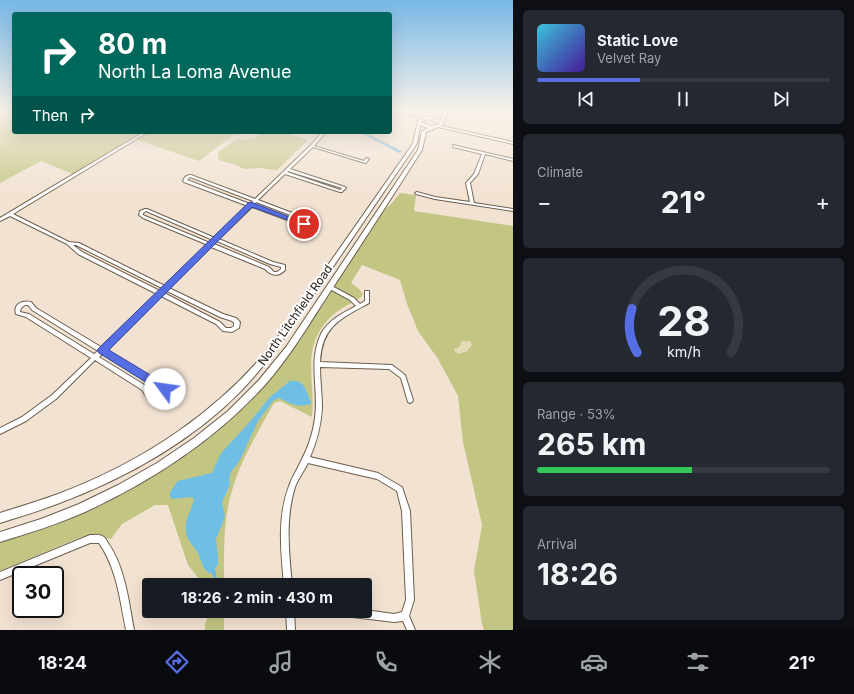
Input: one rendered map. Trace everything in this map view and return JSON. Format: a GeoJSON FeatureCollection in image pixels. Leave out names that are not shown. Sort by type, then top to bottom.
{"type":"FeatureCollection","features":[{"type":"Feature","properties":{"kind":"main road","name":"North Litchfield Road"},"geometry":{"type":"LineString","coordinates":[[0,518],[65,496],[132,466],[184,433],[219,406],[244,383],[271,351],[417,146],[417,140]]}},
{"type":"Feature","properties":{"kind":"main road","name":"North Litchfield Road"},"geometry":{"type":"LineString","coordinates":[[0,537],[62,516],[109,494],[166,462],[199,440],[232,413],[272,372],[330,287],[420,140]]}},
{"type":"Feature","properties":{"kind":"street"},"geometry":{"type":"LineString","coordinates":[[0,220],[132,140]]}},
{"type":"Feature","properties":{"kind":"street"},"geometry":{"type":"LineString","coordinates":[[0,430],[24,419],[44,405],[96,357],[317,140]]}},
{"type":"Feature","properties":{"kind":"street"},"geometry":{"type":"LineString","coordinates":[[313,145],[365,162],[367,159],[340,153]]}},
{"type":"Feature","properties":{"kind":"street"},"geometry":{"type":"LineString","coordinates":[[454,146],[513,160]]}},
{"type":"Feature","properties":{"kind":"street"},"geometry":{"type":"LineString","coordinates":[[472,203],[468,183],[476,174],[484,153]]}},
{"type":"Feature","properties":{"kind":"street"},"geometry":{"type":"LineString","coordinates":[[286,171],[344,188],[341,191],[315,180]]}},
{"type":"Feature","properties":{"kind":"street"},"geometry":{"type":"LineString","coordinates":[[217,189],[185,181],[186,178],[190,176],[194,177],[217,189],[285,214],[311,220],[316,222],[317,225],[313,227],[308,226],[285,214]]}},
{"type":"Feature","properties":{"kind":"street"},"geometry":{"type":"LineString","coordinates":[[417,193],[434,198],[513,210]]}},
{"type":"Feature","properties":{"kind":"street"},"geometry":{"type":"LineString","coordinates":[[146,210],[151,211],[154,214],[215,240],[283,266],[283,270],[280,273],[275,274],[270,272],[267,268],[211,244],[144,218],[141,215],[141,212],[146,210]]}},
{"type":"Feature","properties":{"kind":"street"},"geometry":{"type":"LineString","coordinates":[[10,214],[68,243],[77,251],[218,323],[225,330],[232,330],[237,327],[237,322],[234,318],[222,316],[77,244],[68,243]]}},
{"type":"Feature","properties":{"kind":"street"},"geometry":{"type":"LineString","coordinates":[[172,228],[177,224]]}},
{"type":"Feature","properties":{"kind":"street"},"geometry":{"type":"LineString","coordinates":[[245,259],[249,254]]}},
{"type":"Feature","properties":{"kind":"street"},"geometry":{"type":"LineString","coordinates":[[114,270],[119,265]]}},
{"type":"Feature","properties":{"kind":"street"},"geometry":{"type":"LineString","coordinates":[[330,287],[352,299],[359,306]]}},
{"type":"Feature","properties":{"kind":"street"},"geometry":{"type":"LineString","coordinates":[[288,578],[285,527],[287,505],[292,486],[306,459],[314,437],[318,416],[317,350],[324,334],[335,320],[367,302],[367,292]]}},
{"type":"Feature","properties":{"kind":"street"},"geometry":{"type":"LineString","coordinates":[[29,303],[34,309],[102,350],[150,380],[161,382],[165,389],[161,395],[155,398],[150,397],[144,388],[132,380],[26,315],[18,313],[17,309],[20,305],[29,303]]}},
{"type":"Feature","properties":{"kind":"street"},"geometry":{"type":"LineString","coordinates":[[196,312],[201,306]]}},
{"type":"Feature","properties":{"kind":"street"},"geometry":{"type":"LineString","coordinates":[[52,331],[59,324]]}},
{"type":"Feature","properties":{"kind":"street"},"geometry":{"type":"LineString","coordinates":[[317,364],[390,367],[403,377],[410,400]]}},
{"type":"Feature","properties":{"kind":"street"},"geometry":{"type":"LineString","coordinates":[[132,380],[138,373]]}},
{"type":"Feature","properties":{"kind":"street"},"geometry":{"type":"LineString","coordinates":[[306,459],[378,476],[400,489],[406,511],[410,600],[406,616],[411,630]]}},
{"type":"Feature","properties":{"kind":"street"},"geometry":{"type":"LineString","coordinates":[[0,576],[86,541],[101,539],[110,550],[118,574],[130,630]]}},
{"type":"Feature","properties":{"kind":"street"},"geometry":{"type":"LineString","coordinates":[[372,615],[394,618],[406,616]]}},
{"type":"Feature","properties":{"kind":"street"},"geometry":{"type":"LineString","coordinates":[[290,618],[291,630]]}},
{"type":"Feature","properties":{"kind":"green space"},"geometry":{"type":"Polygon","coordinates":[[[0,140],[133,140],[75,175],[41,161],[0,183],[0,140]]]}},
{"type":"Feature","properties":{"kind":"green space"},"geometry":{"type":"Polygon","coordinates":[[[139,140],[226,140],[199,161],[139,140]]]}},
{"type":"Feature","properties":{"kind":"green space"},"geometry":{"type":"Polygon","coordinates":[[[235,140],[308,140],[277,170],[259,168],[244,169],[234,164],[221,161],[218,158],[218,152],[235,140]]]}},
{"type":"Feature","properties":{"kind":"green space"},"geometry":{"type":"Polygon","coordinates":[[[400,193],[416,195],[414,211],[513,226],[513,630],[484,630],[482,624],[474,571],[482,525],[463,442],[458,396],[438,359],[418,331],[407,304],[400,280],[362,265],[351,283],[363,294],[361,297],[333,315],[322,327],[312,351],[312,417],[280,401],[274,403],[250,446],[240,468],[232,491],[227,513],[224,578],[198,578],[188,565],[168,505],[155,505],[122,524],[111,539],[88,535],[0,571],[0,541],[46,527],[82,513],[141,484],[197,447],[223,427],[247,405],[281,364],[317,312],[381,213],[400,193]]]}},
{"type":"Feature","properties":{"kind":"green space"},"geometry":{"type":"Polygon","coordinates":[[[208,618],[224,618],[224,630],[205,630],[208,618]]]}},
{"type":"Feature","properties":{"kind":"sand"},"geometry":{"type":"Polygon","coordinates":[[[462,341],[470,341],[472,345],[467,351],[459,354],[455,352],[454,349],[459,347],[462,341]]]}},
{"type":"Feature","properties":{"kind":"water"},"geometry":{"type":"Polygon","coordinates":[[[290,381],[297,381],[304,386],[311,404],[291,404],[279,398],[274,400],[258,421],[240,460],[231,472],[229,478],[230,484],[222,503],[225,515],[224,520],[216,539],[218,565],[215,568],[217,578],[214,578],[202,565],[198,553],[189,541],[187,535],[186,523],[194,499],[191,497],[173,499],[170,497],[170,492],[178,481],[212,473],[220,455],[270,397],[290,381]]]}},
{"type":"Feature","properties":{"kind":"waterway"},"geometry":{"type":"LineString","coordinates":[[378,140],[401,152]]}},
{"type":"Feature","properties":{"kind":"route"},"geometry":{"type":"LineString","coordinates":[[165,389],[161,382],[150,380],[102,350],[251,204],[304,224]]}}]}
